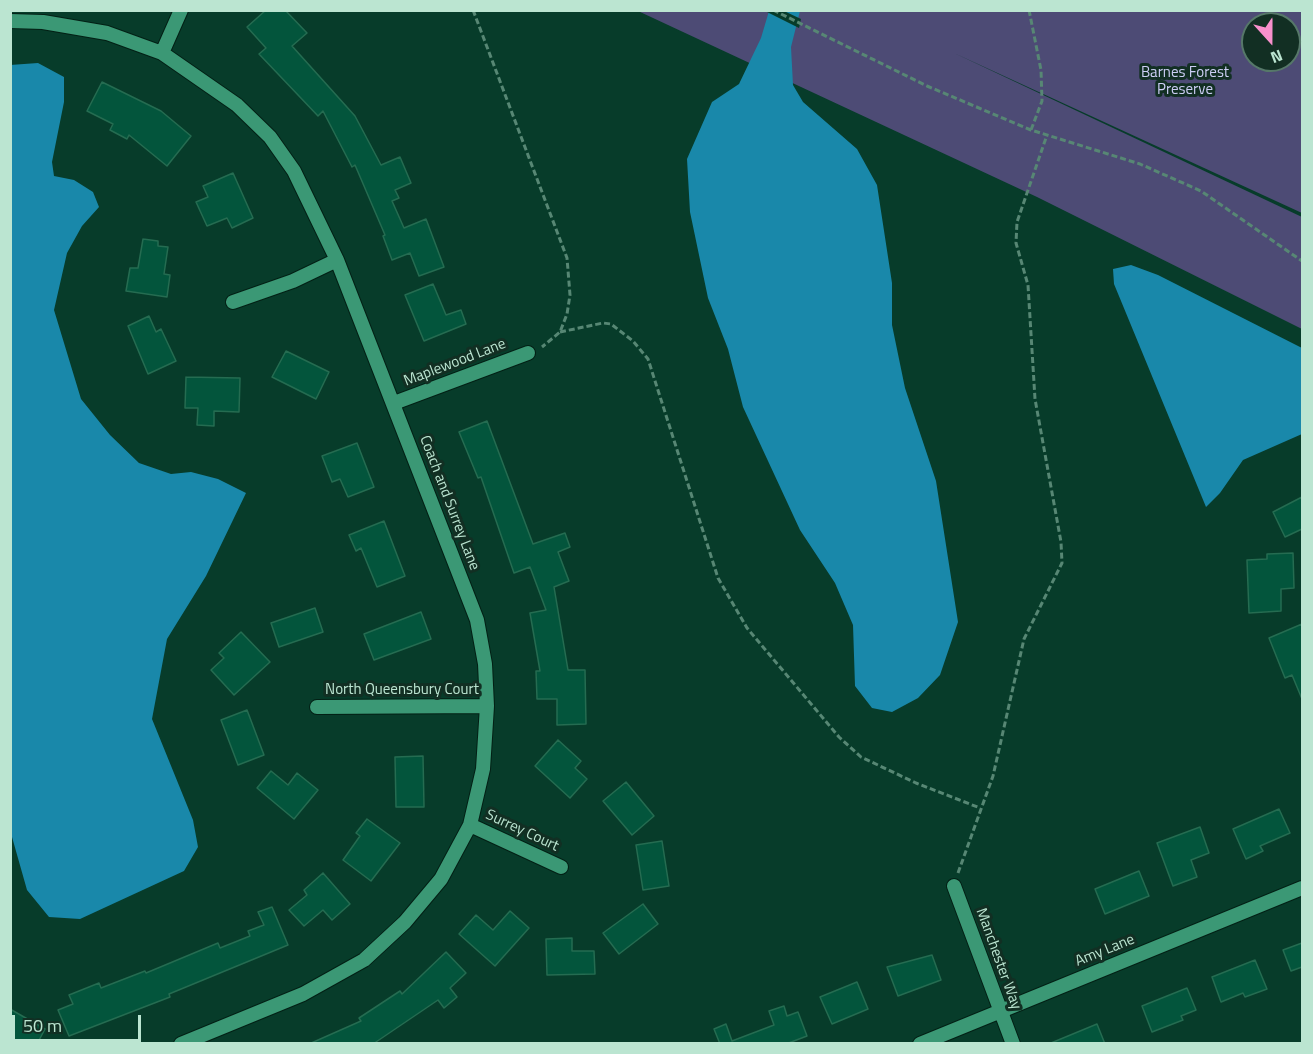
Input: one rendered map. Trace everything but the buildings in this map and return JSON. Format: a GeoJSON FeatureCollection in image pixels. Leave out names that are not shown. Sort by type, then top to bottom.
{"type":"FeatureCollection","features":[{"type":"Feature","properties":{"kind":"street"},"geometry":{"type":"LineString","coordinates":[[162,53],[181,10]]}},
{"type":"Feature","properties":{"kind":"street","name":"Coach and Surrey Lane"},"geometry":{"type":"LineString","coordinates":[[10,21],[43,22],[107,33],[162,53],[237,105],[270,137],[294,171],[337,260],[477,620],[485,664],[487,706],[483,769],[470,825],[441,879],[405,922],[364,960],[303,994],[182,1044]]}},
{"type":"Feature","properties":{"kind":"street"},"geometry":{"type":"LineString","coordinates":[[233,302],[293,281],[337,260]]}},
{"type":"Feature","properties":{"kind":"street","name":"Maplewood Lane"},"geometry":{"type":"LineString","coordinates":[[394,403],[528,353]]}},
{"type":"Feature","properties":{"kind":"street","name":"North Queensbury Court"},"geometry":{"type":"LineString","coordinates":[[317,707],[487,706]]}},
{"type":"Feature","properties":{"kind":"street","name":"Surrey Court"},"geometry":{"type":"LineString","coordinates":[[470,825],[561,867]]}},
{"type":"Feature","properties":{"kind":"street","name":"Manchester Way"},"geometry":{"type":"LineString","coordinates":[[954,886],[1013,1044]]}},
{"type":"Feature","properties":{"kind":"street","name":"Amy Lane"},"geometry":{"type":"LineString","coordinates":[[920,1044],[1302,888]]}},
{"type":"Feature","properties":{"kind":"path"},"geometry":{"type":"LineString","coordinates":[[473,10],[567,258],[570,295],[560,332]]}},
{"type":"Feature","properties":{"kind":"path"},"geometry":{"type":"LineString","coordinates":[[772,10],[927,86],[1031,130],[1140,164],[1201,191],[1302,261]]}},
{"type":"Feature","properties":{"kind":"path"},"geometry":{"type":"LineString","coordinates":[[1029,10],[1041,70],[1042,101],[1031,130]]}},
{"type":"Feature","properties":{"kind":"path"},"geometry":{"type":"LineString","coordinates":[[954,886],[993,776],[1024,639],[1062,563],[1061,542],[1035,399],[1028,285],[1016,243],[1017,222],[1047,135]]}},
{"type":"Feature","properties":{"kind":"path"},"geometry":{"type":"LineString","coordinates":[[528,353],[542,347],[560,332],[603,322],[611,324],[633,341],[648,359],[718,579],[747,628],[839,736],[861,757],[916,783],[980,808]]}},
{"type":"Feature","properties":{"kind":"green space","name":"Barnes Forest Preserve"},"geometry":{"type":"Polygon","coordinates":[[[638,11],[1302,11],[1302,213],[954,53],[1302,217],[1302,329],[1037,197],[638,11]]]}},
{"type":"Feature","properties":{"kind":"water"},"geometry":{"type":"Polygon","coordinates":[[[769,11],[800,11],[791,47],[793,85],[803,102],[857,149],[877,185],[892,283],[892,325],[905,388],[936,481],[958,622],[940,675],[918,698],[892,712],[872,708],[855,686],[853,625],[835,583],[800,530],[743,407],[728,349],[708,298],[690,212],[687,159],[712,102],[739,84],[761,38],[769,11]]]}},
{"type":"Feature","properties":{"kind":"water"},"geometry":{"type":"Polygon","coordinates":[[[38,63],[64,77],[64,102],[52,162],[54,176],[74,180],[93,192],[99,207],[82,226],[67,253],[54,310],[81,399],[110,435],[139,463],[171,474],[191,472],[218,479],[246,493],[206,576],[167,639],[152,719],[193,820],[198,847],[184,871],[80,919],[49,917],[27,890],[12,837],[10,65],[38,63]]]}},
{"type":"Feature","properties":{"kind":"water"},"geometry":{"type":"Polygon","coordinates":[[[1131,265],[1158,275],[1302,348],[1302,434],[1243,460],[1220,493],[1206,507],[1114,284],[1113,269],[1131,265]]]}},
{"type":"Feature","properties":{"kind":"pier"},"geometry":{"type":"Polygon","coordinates":[[[765,11],[784,11],[801,19],[799,28],[765,11]]]}}]}
